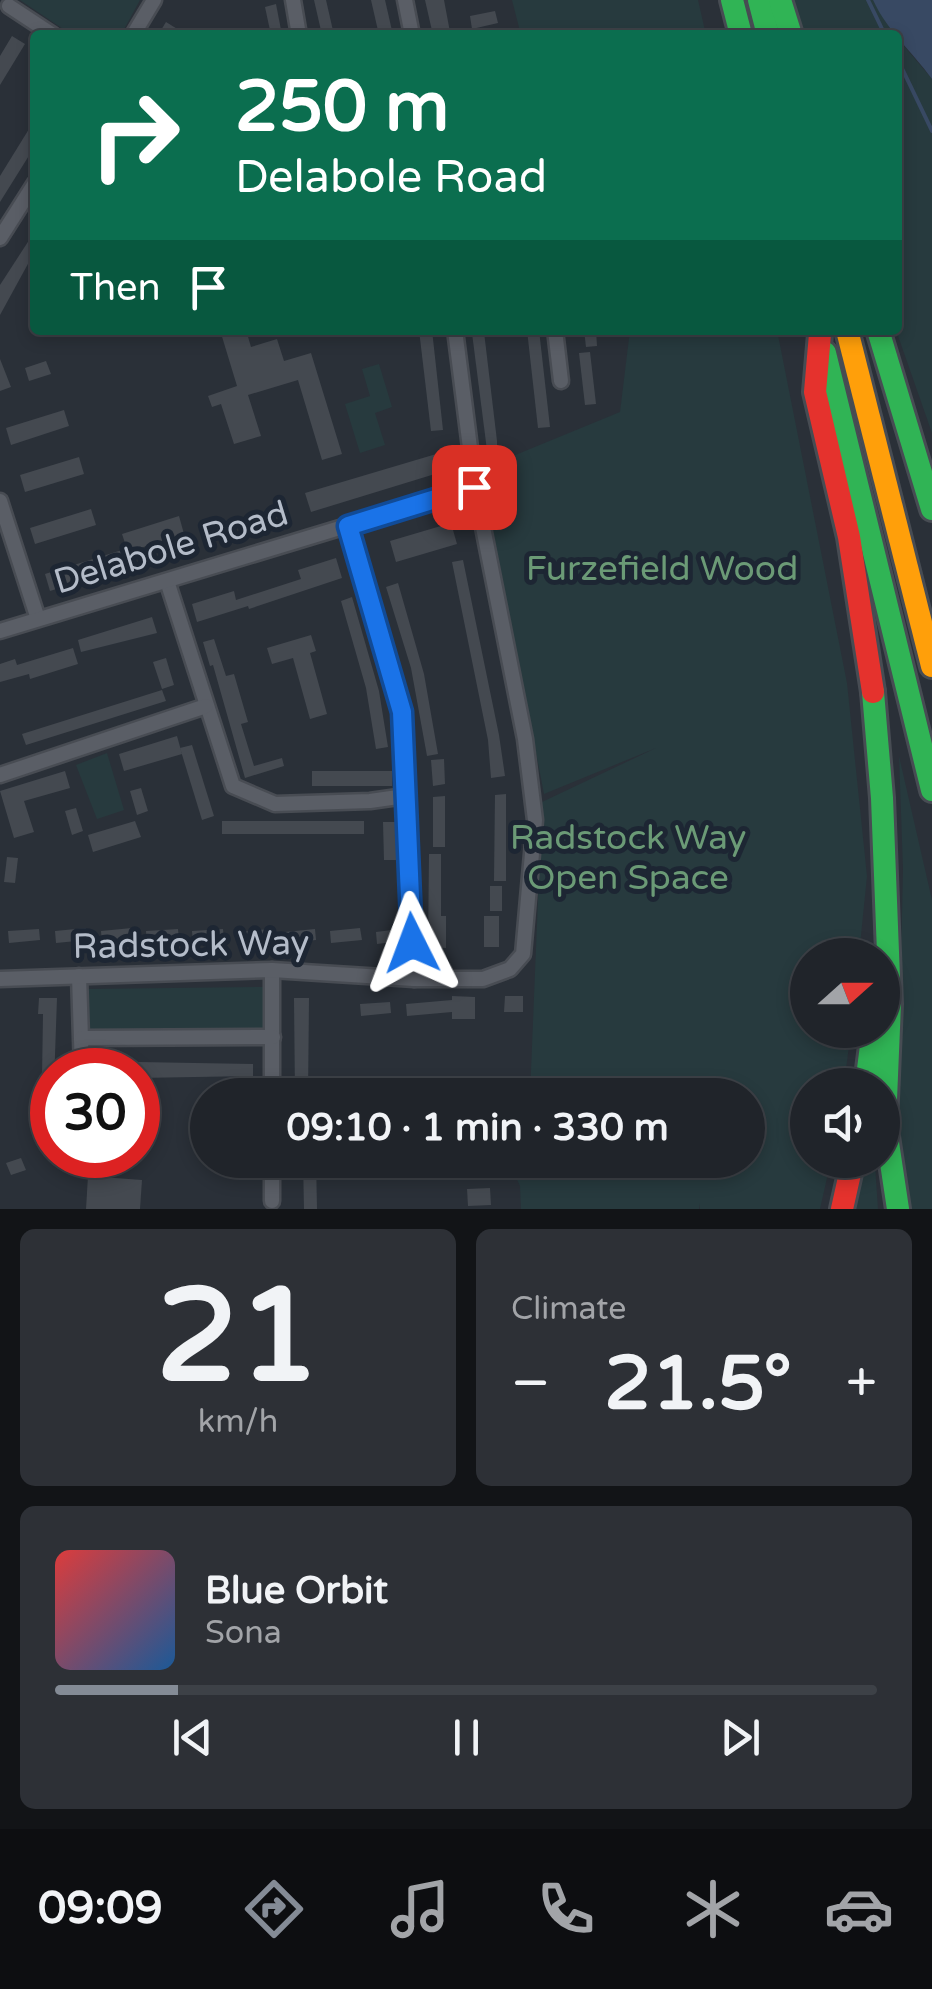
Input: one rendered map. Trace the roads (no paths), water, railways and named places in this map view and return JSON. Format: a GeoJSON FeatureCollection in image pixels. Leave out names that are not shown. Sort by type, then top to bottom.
{"type":"FeatureCollection","features":[{"type":"Feature","properties":{"kind":"highway"},"geometry":{"type":"LineString","coordinates":[[732,0],[741,30]]}},
{"type":"Feature","properties":{"kind":"highway"},"geometry":{"type":"LineString","coordinates":[[758,0],[767,30]]}},
{"type":"Feature","properties":{"kind":"highway"},"geometry":{"type":"LineString","coordinates":[[780,0],[789,30]]}},
{"type":"Feature","properties":{"kind":"highway"},"geometry":{"type":"LineString","coordinates":[[820,335],[816,392],[848,536],[872,677],[882,798],[884,938]]}},
{"type":"Feature","properties":{"kind":"highway"},"geometry":{"type":"LineString","coordinates":[[821,335],[932,790]]}},
{"type":"Feature","properties":{"kind":"highway"},"geometry":{"type":"LineString","coordinates":[[848,335],[932,666]]}},
{"type":"Feature","properties":{"kind":"highway"},"geometry":{"type":"LineString","coordinates":[[880,335],[932,508]]}},
{"type":"Feature","properties":{"kind":"highway"},"geometry":{"type":"LineString","coordinates":[[888,1048],[885,1123],[898,1209]]}},
{"type":"Feature","properties":{"kind":"highway"},"geometry":{"type":"LineString","coordinates":[[842,1209],[848,1178]]}},
{"type":"Feature","properties":{"kind":"street"},"geometry":{"type":"LineString","coordinates":[[137,30],[154,0]]}},
{"type":"Feature","properties":{"kind":"street"},"geometry":{"type":"LineString","coordinates":[[292,0],[299,30]]}},
{"type":"Feature","properties":{"kind":"street"},"geometry":{"type":"LineString","coordinates":[[406,0],[411,30]]}},
{"type":"Feature","properties":{"kind":"street"},"geometry":{"type":"LineString","coordinates":[[0,21],[11,3],[47,30]]}},
{"type":"Feature","properties":{"kind":"street"},"geometry":{"type":"LineString","coordinates":[[0,238],[30,193]]}},
{"type":"Feature","properties":{"kind":"street","name":"Radstock Way"},"geometry":{"type":"LineString","coordinates":[[0,979],[272,970],[483,979],[510,968],[524,954],[535,820],[525,739],[474,487],[456,335]]}},
{"type":"Feature","properties":{"kind":"street"},"geometry":{"type":"LineString","coordinates":[[556,335],[561,381]]}},
{"type":"Feature","properties":{"kind":"street","name":"Delabole Road"},"geometry":{"type":"LineString","coordinates":[[0,631],[474,487]]}},
{"type":"Feature","properties":{"kind":"street"},"geometry":{"type":"LineString","coordinates":[[0,502],[38,619]]}},
{"type":"Feature","properties":{"kind":"street"},"geometry":{"type":"LineString","coordinates":[[348,526],[402,712],[414,979]]}},
{"type":"Feature","properties":{"kind":"street"},"geometry":{"type":"LineString","coordinates":[[167,580],[234,786],[275,804],[405,796]]}},
{"type":"Feature","properties":{"kind":"street"},"geometry":{"type":"LineString","coordinates":[[0,774],[206,706]]}},
{"type":"Feature","properties":{"kind":"street"},"geometry":{"type":"LineString","coordinates":[[272,970],[272,1078]]}},
{"type":"Feature","properties":{"kind":"street"},"geometry":{"type":"LineString","coordinates":[[79,976],[82,1048]]}},
{"type":"Feature","properties":{"kind":"street"},"geometry":{"type":"LineString","coordinates":[[82,1038],[272,1037]]}},
{"type":"Feature","properties":{"kind":"street"},"geometry":{"type":"LineString","coordinates":[[272,1178],[272,1201]]}},
{"type":"Feature","properties":{"kind":"water"},"geometry":{"type":"Polygon","coordinates":[[[873,0],[932,0],[932,79],[902,42],[902,30],[892,30],[873,0]]]}},
{"type":"Feature","properties":{"kind":"waterway"},"geometry":{"type":"LineString","coordinates":[[868,0],[883,30]]}},
{"type":"Feature","properties":{"kind":"waterway"},"geometry":{"type":"LineString","coordinates":[[902,68],[932,131]]}},
{"type":"Feature","properties":{"kind":"park label","name":"Furzefield Wood"},"geometry":{"type":"Point","coordinates":[662,569]}},
{"type":"Feature","properties":{"kind":"park label","name":"Radstock Way Open Space"},"geometry":{"type":"Point","coordinates":[628,858]}}]}
